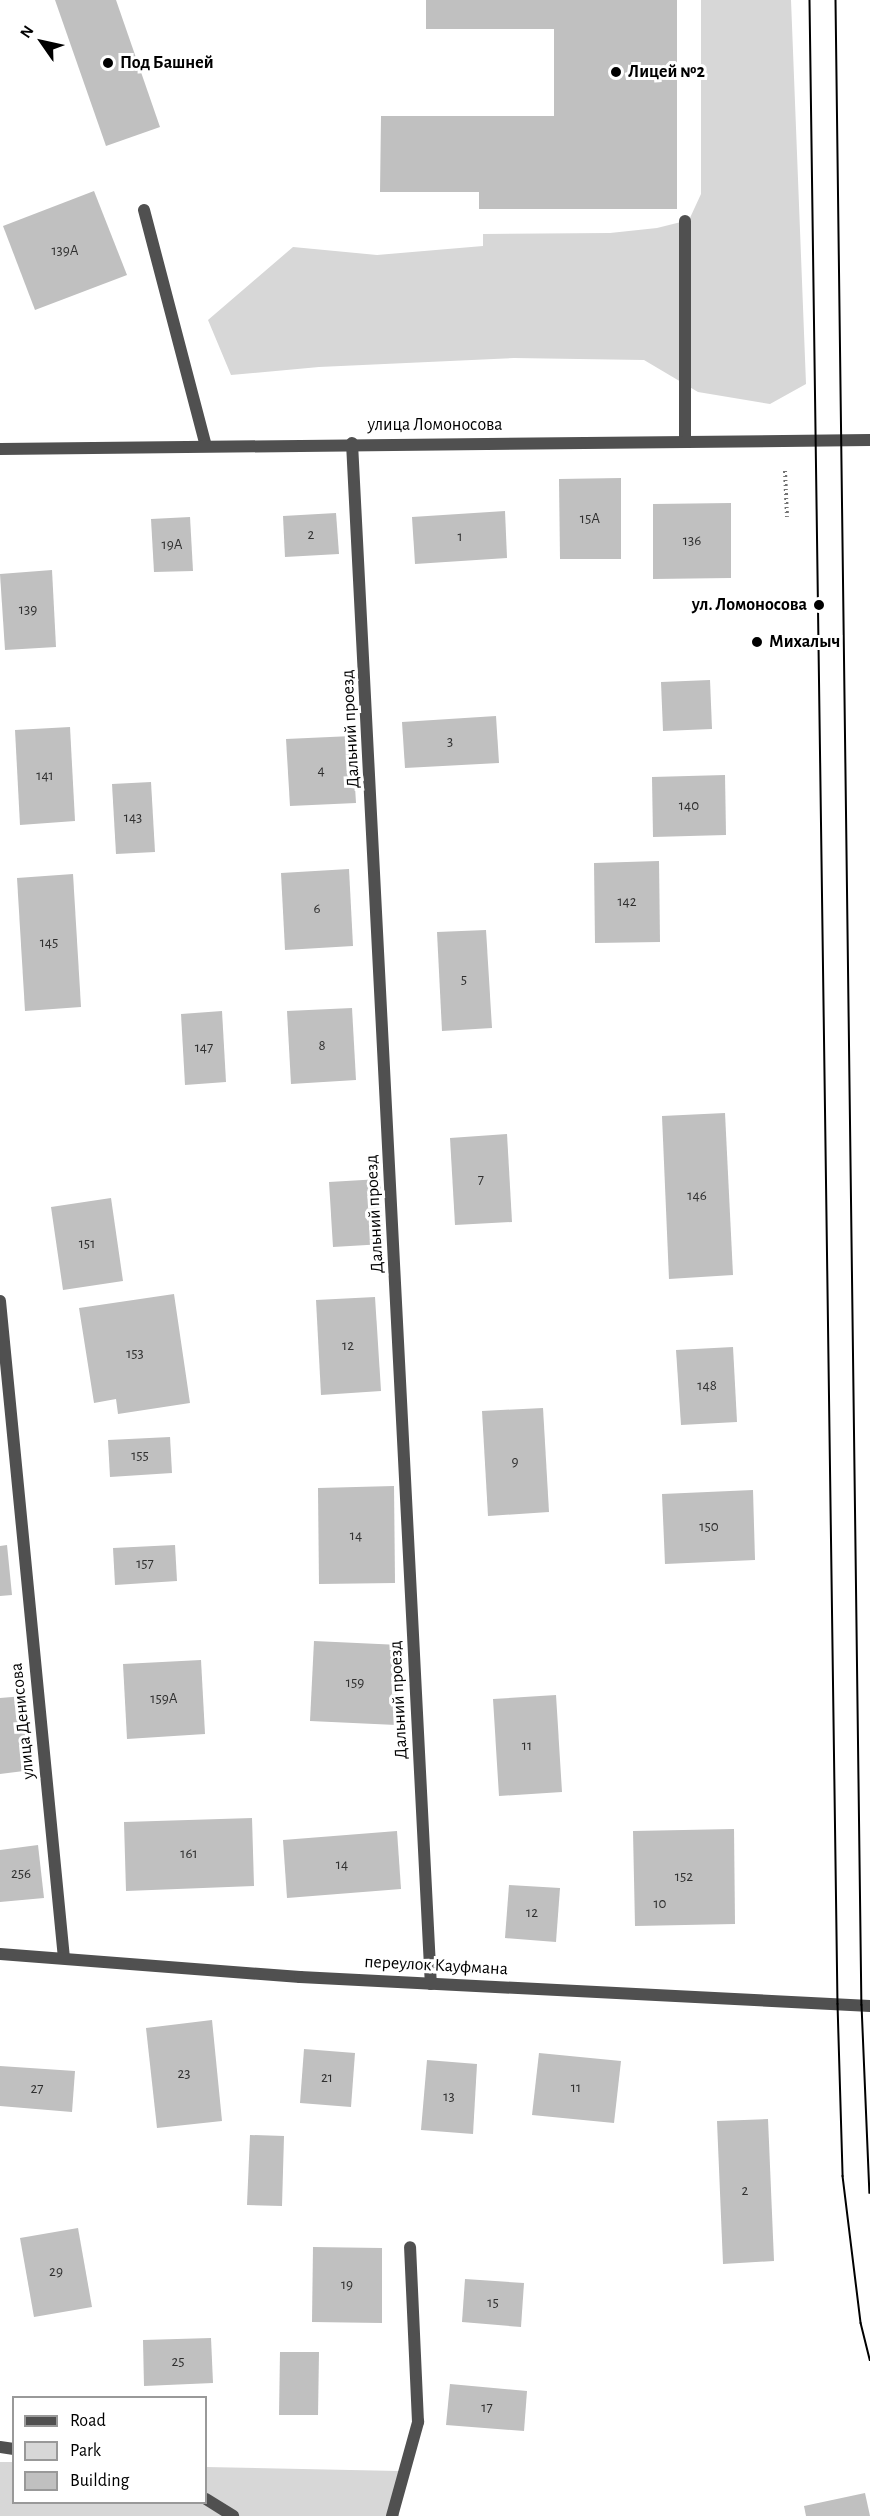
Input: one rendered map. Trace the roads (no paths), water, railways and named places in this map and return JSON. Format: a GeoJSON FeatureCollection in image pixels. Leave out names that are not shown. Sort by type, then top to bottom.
{"type":"FeatureCollection","features":[{"type":"Feature","properties":{"kind":"street"},"geometry":{"type":"LineString","coordinates":[[144,210],[206,446]]}},
{"type":"Feature","properties":{"kind":"street"},"geometry":{"type":"LineString","coordinates":[[685,221],[685,440]]}},
{"type":"Feature","properties":{"kind":"street","name":"улица Ломоносова"},"geometry":{"type":"LineString","coordinates":[[0,449],[352,443],[870,440]]}},
{"type":"Feature","properties":{"kind":"street","name":"Дальний проезд"},"geometry":{"type":"LineString","coordinates":[[352,443],[431,1984]]}},
{"type":"Feature","properties":{"kind":"street","name":"улица Денисова"},"geometry":{"type":"LineString","coordinates":[[0,1301],[64,1958]]}},
{"type":"Feature","properties":{"kind":"street","name":"переулок Кауфмана"},"geometry":{"type":"LineString","coordinates":[[0,1954],[431,1984],[870,2006]]}},
{"type":"Feature","properties":{"kind":"street"},"geometry":{"type":"LineString","coordinates":[[392,2516],[418,2422],[410,2247]]}},
{"type":"Feature","properties":{"kind":"street"},"geometry":{"type":"LineString","coordinates":[[207,2500],[233,2516]]}},
{"type":"Feature","properties":{"kind":"tram line"},"geometry":{"type":"LineString","coordinates":[[810,0],[838,2004],[843,2176],[861,2323],[870,2360]]}},
{"type":"Feature","properties":{"kind":"tram line"},"geometry":{"type":"LineString","coordinates":[[836,0],[862,2005],[870,2193]]}},
{"type":"Feature","properties":{"kind":"place","name":"Под Башней"},"geometry":{"type":"Point","coordinates":[108,63]}},
{"type":"Feature","properties":{"kind":"place","name":"Лицей №2"},"geometry":{"type":"Point","coordinates":[616,72]}},
{"type":"Feature","properties":{"kind":"place","name":"ул. Ломоносова"},"geometry":{"type":"Point","coordinates":[819,605]}},
{"type":"Feature","properties":{"kind":"place","name":"Михалыч"},"geometry":{"type":"Point","coordinates":[757,642]}}]}
